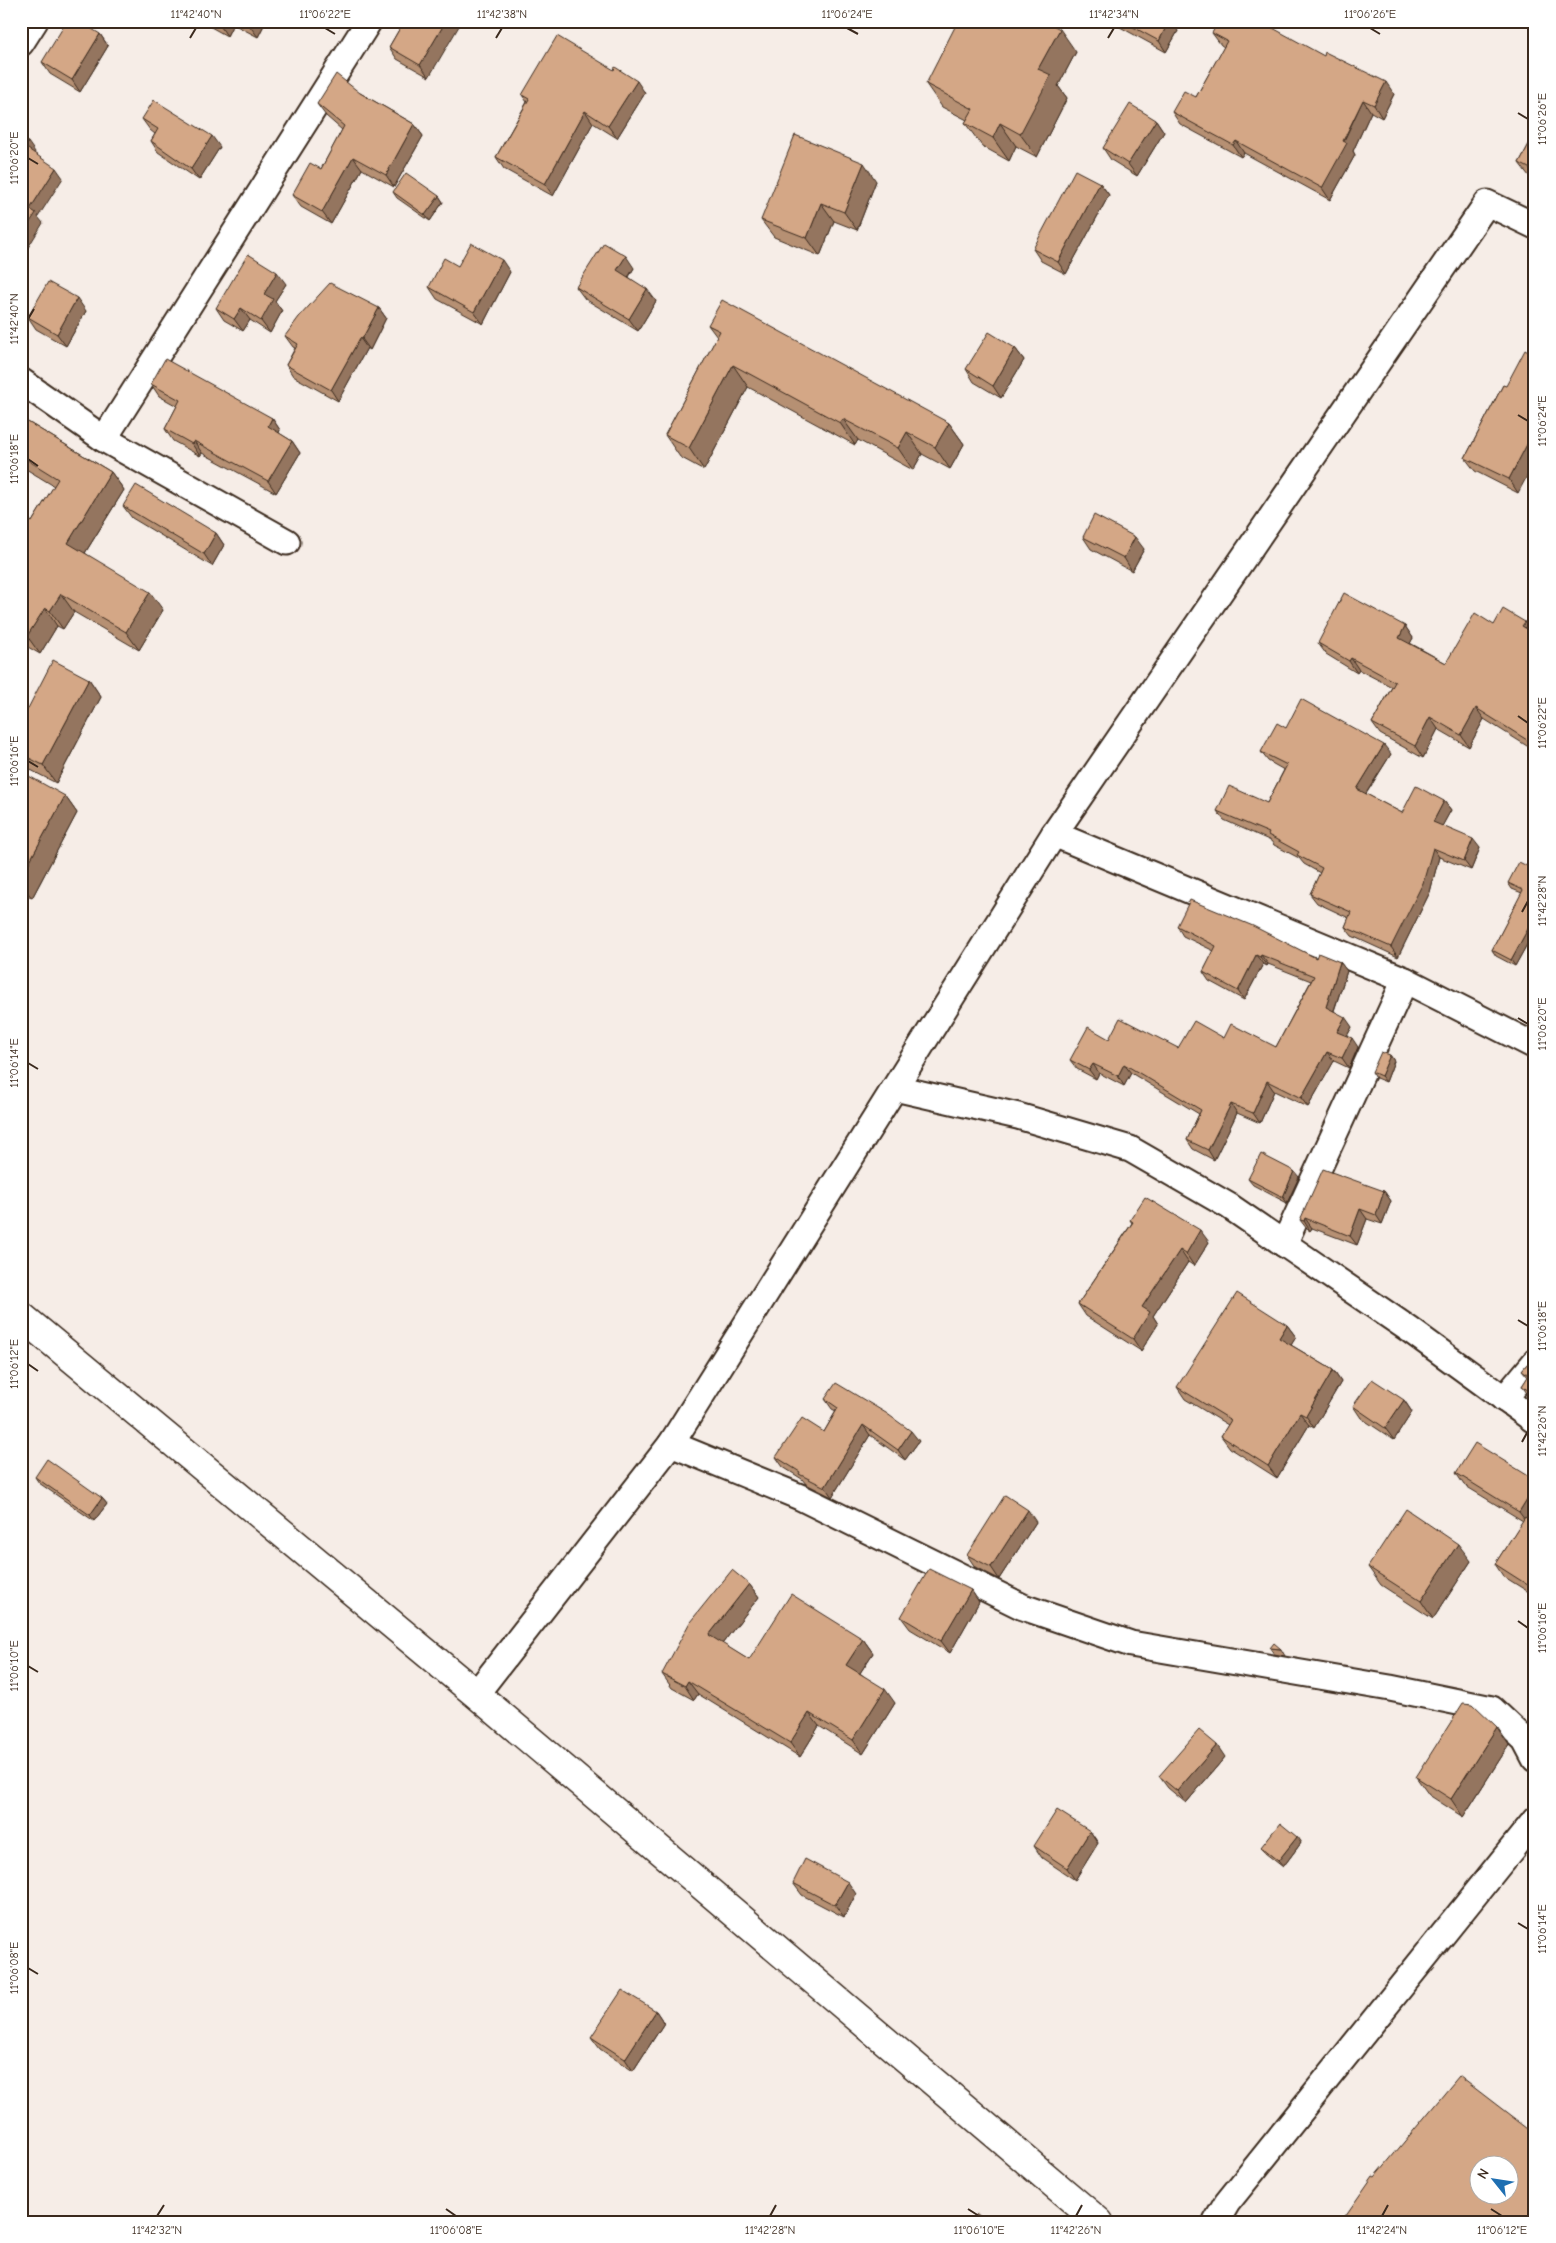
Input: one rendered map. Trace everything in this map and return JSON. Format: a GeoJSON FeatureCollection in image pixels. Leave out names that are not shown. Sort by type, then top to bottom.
{"type":"FeatureCollection","features":[{"type":"Feature","properties":{"kind":"main road"},"geometry":{"type":"LineString","coordinates":[[21,1316],[476,1694],[1099,2222]]}},
{"type":"Feature","properties":{"kind":"street"},"geometry":{"type":"LineString","coordinates":[[21,43],[35,21]]}},
{"type":"Feature","properties":{"kind":"street"},"geometry":{"type":"LineString","coordinates":[[104,439],[369,21]]}},
{"type":"Feature","properties":{"kind":"street"},"geometry":{"type":"LineString","coordinates":[[476,1694],[671,1444],[1054,834],[1487,203],[1535,226]]}},
{"type":"Feature","properties":{"kind":"street"},"geometry":{"type":"LineString","coordinates":[[21,381],[104,439],[288,542]]}},
{"type":"Feature","properties":{"kind":"street"},"geometry":{"type":"LineString","coordinates":[[1054,834],[1405,980],[1535,1046]]}},
{"type":"Feature","properties":{"kind":"street"},"geometry":{"type":"LineString","coordinates":[[1284,1244],[1405,980]]}},
{"type":"Feature","properties":{"kind":"street"},"geometry":{"type":"LineString","coordinates":[[895,1088],[1018,1116],[1130,1148],[1229,1206],[1410,1330],[1535,1421]]}},
{"type":"Feature","properties":{"kind":"street"},"geometry":{"type":"LineString","coordinates":[[1504,1399],[1535,1362]]}},
{"type":"Feature","properties":{"kind":"street"},"geometry":{"type":"LineString","coordinates":[[671,1444],[800,1497],[1023,1606],[1131,1644],[1390,1688],[1492,1709],[1525,1740],[1535,1759]]}},
{"type":"Feature","properties":{"kind":"street"},"geometry":{"type":"LineString","coordinates":[[1216,2222],[1227,2203],[1535,1820]]}},
{"type":"Feature","properties":{"kind":"building"},"geometry":{"type":"Polygon","coordinates":[[[67,21],[79,21],[100,34],[72,80],[42,62],[67,21]]]}},
{"type":"Feature","properties":{"kind":"building"},"geometry":{"type":"Polygon","coordinates":[[[243,21],[251,21],[249,25],[243,21]]]}},
{"type":"Feature","properties":{"kind":"building"},"geometry":{"type":"Polygon","coordinates":[[[404,21],[446,21],[420,65],[389,47],[404,21]]]}},
{"type":"Feature","properties":{"kind":"building"},"geometry":{"type":"Polygon","coordinates":[[[958,21],[1045,21],[1060,29],[1038,69],[1051,75],[1020,134],[1000,123],[993,138],[965,123],[973,109],[926,84],[958,21]]]}},
{"type":"Feature","properties":{"kind":"building"},"geometry":{"type":"Polygon","coordinates":[[[1122,21],[1169,21],[1159,41],[1122,21]]]}},
{"type":"Feature","properties":{"kind":"building"},"geometry":{"type":"Polygon","coordinates":[[[1219,21],[1260,21],[1324,56],[1325,52],[1386,82],[1374,105],[1363,100],[1343,141],[1347,143],[1322,188],[1236,141],[1233,145],[1172,112],[1184,91],[1196,97],[1227,41],[1212,33],[1219,21]]]}},
{"type":"Feature","properties":{"kind":"building"},"geometry":{"type":"Polygon","coordinates":[[[557,36],[614,70],[615,67],[637,81],[608,126],[585,111],[545,184],[496,157],[529,99],[522,95],[557,36]]]}},
{"type":"Feature","properties":{"kind":"building"},"geometry":{"type":"Polygon","coordinates":[[[336,74],[360,93],[414,124],[386,175],[353,157],[322,212],[292,195],[310,163],[321,169],[344,126],[317,104],[336,74]]]}},
{"type":"Feature","properties":{"kind":"building"},"geometry":{"type":"Polygon","coordinates":[[[154,100],[212,136],[191,169],[151,141],[158,129],[142,119],[154,100]]]}},
{"type":"Feature","properties":{"kind":"building"},"geometry":{"type":"Polygon","coordinates":[[[1130,104],[1156,120],[1128,164],[1103,148],[1130,104]]]}},
{"type":"Feature","properties":{"kind":"building"},"geometry":{"type":"Polygon","coordinates":[[[1535,133],[1535,171],[1519,163],[1535,133]]]}},
{"type":"Feature","properties":{"kind":"building"},"geometry":{"type":"Polygon","coordinates":[[[795,135],[864,163],[844,212],[821,203],[807,238],[761,220],[795,135]]]}},
{"type":"Feature","properties":{"kind":"building"},"geometry":{"type":"Polygon","coordinates":[[[21,138],[28,142],[25,147],[56,168],[30,209],[36,213],[21,236],[21,138]]]}},
{"type":"Feature","properties":{"kind":"building"},"geometry":{"type":"Polygon","coordinates":[[[1075,170],[1100,183],[1058,262],[1033,249],[1075,170]]]}},
{"type":"Feature","properties":{"kind":"building"},"geometry":{"type":"Polygon","coordinates":[[[406,173],[439,196],[425,215],[393,192],[406,173]]]}},
{"type":"Feature","properties":{"kind":"building"},"geometry":{"type":"Polygon","coordinates":[[[471,243],[502,260],[474,312],[429,287],[444,258],[458,266],[471,243]]]}},
{"type":"Feature","properties":{"kind":"building"},"geometry":{"type":"Polygon","coordinates":[[[604,243],[626,256],[617,270],[647,289],[629,319],[576,287],[604,243]]]}},
{"type":"Feature","properties":{"kind":"building"},"geometry":{"type":"Polygon","coordinates":[[[248,254],[277,272],[264,294],[273,299],[261,321],[241,308],[234,319],[216,308],[248,254]]]}},
{"type":"Feature","properties":{"kind":"building"},"geometry":{"type":"Polygon","coordinates":[[[48,282],[77,298],[57,334],[28,317],[48,282]]]}},
{"type":"Feature","properties":{"kind":"building"},"geometry":{"type":"Polygon","coordinates":[[[330,283],[379,308],[331,390],[286,365],[298,344],[285,336],[299,317],[330,283]]]}},
{"type":"Feature","properties":{"kind":"building"},"geometry":{"type":"Polygon","coordinates":[[[722,300],[949,423],[935,447],[907,432],[898,448],[843,419],[840,423],[733,365],[689,448],[665,435],[720,331],[708,325],[722,300]]]}},
{"type":"Feature","properties":{"kind":"building"},"geometry":{"type":"Polygon","coordinates":[[[989,332],[1015,348],[993,386],[966,369],[989,332]]]}},
{"type":"Feature","properties":{"kind":"building"},"geometry":{"type":"Polygon","coordinates":[[[1525,350],[1535,356],[1535,429],[1509,479],[1465,458],[1503,385],[1506,386],[1525,350]]]}},
{"type":"Feature","properties":{"kind":"building"},"geometry":{"type":"Polygon","coordinates":[[[165,359],[272,418],[268,426],[292,441],[268,481],[194,441],[192,444],[165,429],[180,400],[151,384],[165,359]]]}},
{"type":"Feature","properties":{"kind":"building"},"geometry":{"type":"Polygon","coordinates":[[[21,418],[111,472],[68,543],[150,592],[126,632],[61,594],[50,611],[45,608],[27,636],[21,633],[21,515],[32,522],[58,479],[21,456],[21,418]]]}},
{"type":"Feature","properties":{"kind":"building"},"geometry":{"type":"Polygon","coordinates":[[[136,485],[216,533],[204,554],[123,506],[136,485]]]}},
{"type":"Feature","properties":{"kind":"building"},"geometry":{"type":"Polygon","coordinates":[[[1094,515],[1135,537],[1124,558],[1083,537],[1094,515]]]}},
{"type":"Feature","properties":{"kind":"building"},"geometry":{"type":"Polygon","coordinates":[[[1344,593],[1405,626],[1399,638],[1446,663],[1475,613],[1494,625],[1503,609],[1525,622],[1522,626],[1535,634],[1535,745],[1476,708],[1461,735],[1430,717],[1415,746],[1372,723],[1395,682],[1351,658],[1349,661],[1318,643],[1344,593]]]}},
{"type":"Feature","properties":{"kind":"building"},"geometry":{"type":"Polygon","coordinates":[[[53,660],[89,679],[43,765],[21,754],[21,722],[53,660]]]}},
{"type":"Feature","properties":{"kind":"building"},"geometry":{"type":"Polygon","coordinates":[[[1301,699],[1384,745],[1357,789],[1402,813],[1416,786],[1444,801],[1433,822],[1473,839],[1464,861],[1433,848],[1423,883],[1391,947],[1345,927],[1351,912],[1310,894],[1322,868],[1297,855],[1299,852],[1268,835],[1269,833],[1217,811],[1229,786],[1267,803],[1287,765],[1261,752],[1277,723],[1286,728],[1301,699]]]}},
{"type":"Feature","properties":{"kind":"building"},"geometry":{"type":"Polygon","coordinates":[[[27,775],[65,796],[21,877],[21,785],[27,775]]]}},
{"type":"Feature","properties":{"kind":"building"},"geometry":{"type":"Polygon","coordinates":[[[1519,862],[1535,870],[1535,916],[1511,960],[1492,950],[1523,890],[1508,883],[1519,862]]]}},
{"type":"Feature","properties":{"kind":"building"},"geometry":{"type":"Polygon","coordinates":[[[1190,900],[1253,926],[1316,958],[1318,953],[1340,962],[1326,1007],[1345,1017],[1337,1032],[1352,1038],[1342,1058],[1327,1052],[1301,1098],[1267,1081],[1253,1113],[1231,1104],[1208,1150],[1187,1140],[1201,1110],[1124,1064],[1118,1076],[1093,1064],[1089,1070],[1070,1060],[1088,1027],[1109,1039],[1120,1018],[1178,1048],[1194,1021],[1224,1038],[1231,1024],[1276,1047],[1314,976],[1261,955],[1260,957],[1256,955],[1238,991],[1203,972],[1216,946],[1177,926],[1190,900]]]}},
{"type":"Feature","properties":{"kind":"building"},"geometry":{"type":"Polygon","coordinates":[[[1381,1052],[1390,1055],[1381,1076],[1372,1072],[1381,1052]]]}},
{"type":"Feature","properties":{"kind":"building"},"geometry":{"type":"Polygon","coordinates":[[[1535,1135],[1535,1150],[1529,1147],[1535,1135]]]}},
{"type":"Feature","properties":{"kind":"building"},"geometry":{"type":"Polygon","coordinates":[[[1261,1154],[1294,1171],[1283,1197],[1248,1179],[1261,1154]]]}},
{"type":"Feature","properties":{"kind":"building"},"geometry":{"type":"Polygon","coordinates":[[[1323,1169],[1384,1191],[1376,1215],[1360,1209],[1350,1236],[1305,1218],[1304,1221],[1300,1220],[1323,1169]]]}},
{"type":"Feature","properties":{"kind":"building"},"geometry":{"type":"Polygon","coordinates":[[[1145,1197],[1200,1230],[1186,1254],[1180,1250],[1142,1307],[1150,1312],[1133,1339],[1078,1304],[1133,1222],[1130,1220],[1145,1197]]]}},
{"type":"Feature","properties":{"kind":"building"},"geometry":{"type":"Polygon","coordinates":[[[1237,1293],[1287,1325],[1279,1338],[1333,1370],[1306,1416],[1300,1413],[1268,1466],[1221,1436],[1231,1420],[1177,1387],[1237,1293]]]}},
{"type":"Feature","properties":{"kind":"building"},"geometry":{"type":"Polygon","coordinates":[[[1535,1355],[1535,1397],[1522,1386],[1529,1375],[1522,1370],[1535,1355]]]}},
{"type":"Feature","properties":{"kind":"building"},"geometry":{"type":"Polygon","coordinates":[[[1372,1379],[1404,1400],[1385,1428],[1353,1406],[1372,1379]]]}},
{"type":"Feature","properties":{"kind":"building"},"geometry":{"type":"Polygon","coordinates":[[[836,1383],[886,1413],[911,1431],[898,1450],[863,1425],[825,1487],[799,1474],[800,1472],[776,1457],[802,1418],[824,1432],[838,1408],[825,1399],[836,1383]]]}},
{"type":"Feature","properties":{"kind":"building"},"geometry":{"type":"Polygon","coordinates":[[[1475,1443],[1535,1480],[1535,1486],[1519,1512],[1456,1473],[1475,1443]]]}},
{"type":"Feature","properties":{"kind":"building"},"geometry":{"type":"Polygon","coordinates":[[[47,1459],[102,1498],[90,1515],[35,1477],[47,1459]]]}},
{"type":"Feature","properties":{"kind":"building"},"geometry":{"type":"Polygon","coordinates":[[[1005,1495],[1028,1510],[991,1567],[967,1555],[1005,1495]]]}},
{"type":"Feature","properties":{"kind":"building"},"geometry":{"type":"Polygon","coordinates":[[[1406,1509],[1458,1544],[1421,1601],[1368,1567],[1406,1509]]]}},
{"type":"Feature","properties":{"kind":"building"},"geometry":{"type":"Polygon","coordinates":[[[1525,1517],[1535,1524],[1534,1589],[1495,1564],[1525,1517]]]}},
{"type":"Feature","properties":{"kind":"building"},"geometry":{"type":"Polygon","coordinates":[[[929,1569],[971,1590],[941,1641],[901,1617],[929,1569]]]}},
{"type":"Feature","properties":{"kind":"building"},"geometry":{"type":"Polygon","coordinates":[[[732,1570],[749,1584],[709,1635],[749,1660],[791,1594],[863,1639],[846,1665],[885,1689],[853,1740],[809,1713],[790,1743],[688,1681],[685,1686],[662,1674],[690,1622],[732,1570]]]}},
{"type":"Feature","properties":{"kind":"building"},"geometry":{"type":"Polygon","coordinates":[[[1274,1643],[1281,1649],[1270,1648],[1274,1643]]]}},
{"type":"Feature","properties":{"kind":"building"},"geometry":{"type":"Polygon","coordinates":[[[1463,1703],[1473,1704],[1497,1727],[1451,1799],[1416,1777],[1463,1703]]]}},
{"type":"Feature","properties":{"kind":"building"},"geometry":{"type":"Polygon","coordinates":[[[1199,1730],[1217,1745],[1177,1791],[1159,1776],[1199,1730]]]}},
{"type":"Feature","properties":{"kind":"building"},"geometry":{"type":"Polygon","coordinates":[[[1057,1810],[1090,1831],[1067,1868],[1034,1846],[1057,1810]]]}},
{"type":"Feature","properties":{"kind":"building"},"geometry":{"type":"Polygon","coordinates":[[[1280,1823],[1297,1837],[1278,1861],[1261,1847],[1280,1823]]]}},
{"type":"Feature","properties":{"kind":"building"},"geometry":{"type":"Polygon","coordinates":[[[805,1859],[848,1882],[835,1905],[793,1883],[805,1859]]]}},
{"type":"Feature","properties":{"kind":"building"},"geometry":{"type":"Polygon","coordinates":[[[622,1990],[656,2011],[625,2059],[591,2037],[622,1990]]]}},
{"type":"Feature","properties":{"kind":"building"},"geometry":{"type":"Polygon","coordinates":[[[1459,2076],[1532,2132],[1535,2127],[1535,2222],[1341,2222],[1373,2176],[1375,2177],[1459,2076]]]}},
{"type":"Feature","properties":{"kind":"building"},"geometry":{"type":"Polygon","coordinates":[[[977,2214],[988,2222],[971,2222],[977,2214]]]}}]}
